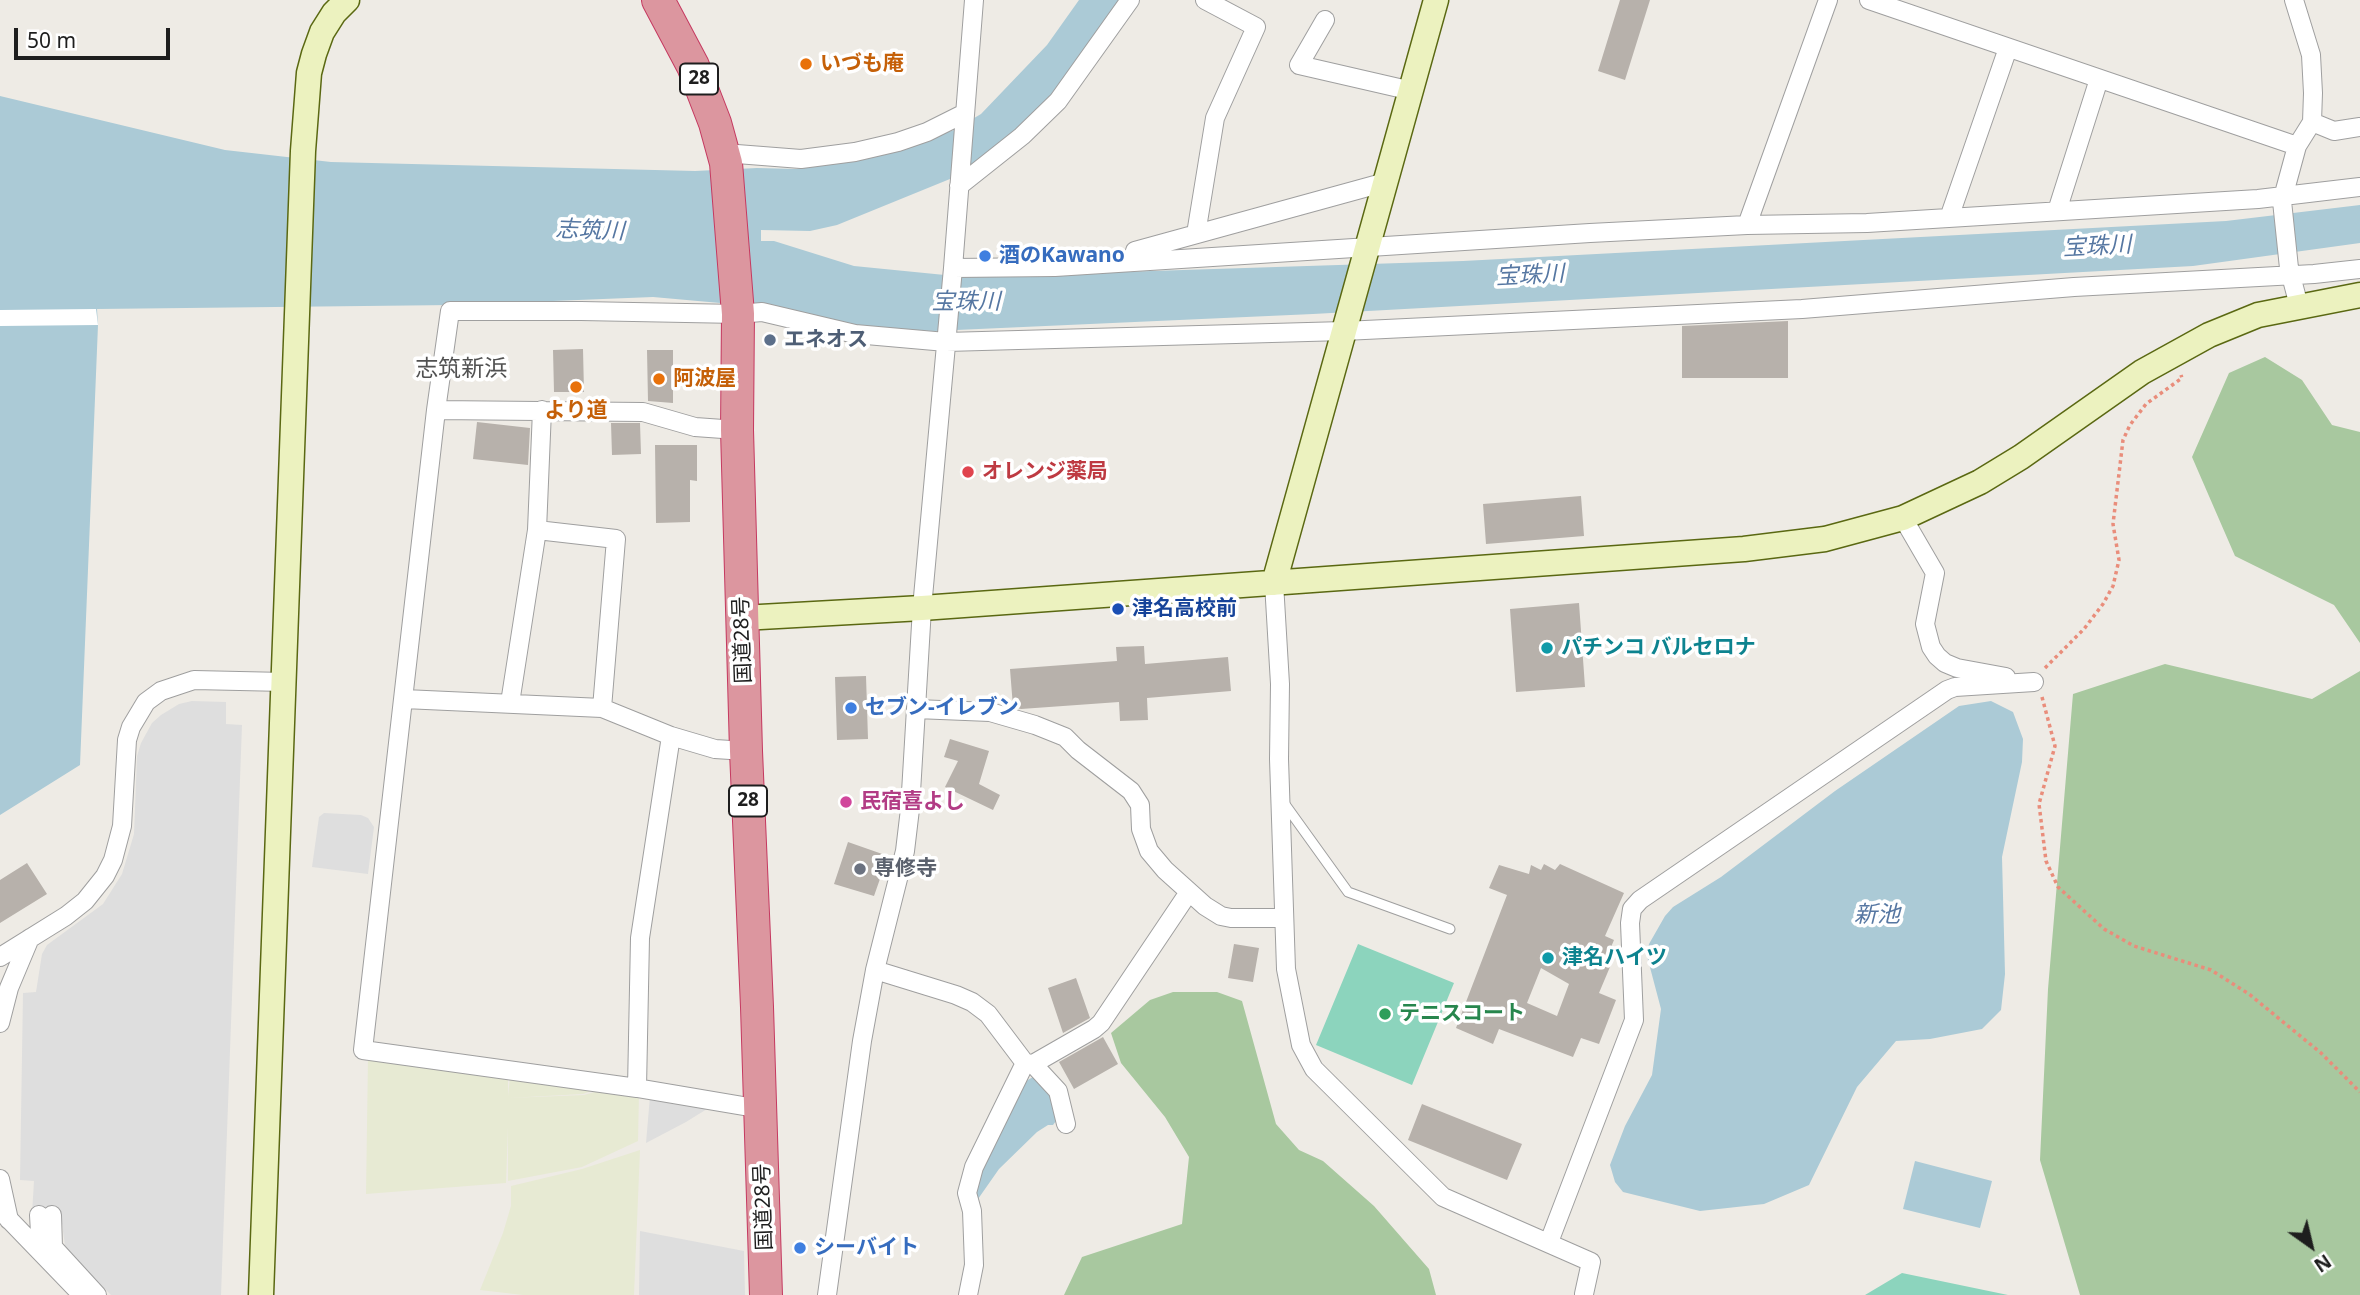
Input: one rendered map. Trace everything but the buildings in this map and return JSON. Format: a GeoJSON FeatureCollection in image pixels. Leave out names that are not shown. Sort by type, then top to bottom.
{"type":"FeatureCollection","features":[{"type":"Feature","properties":{"kind":"highway","name":"国道28号"},"geometry":{"type":"LineString","coordinates":[[658,0],[693,66],[725,158],[738,310],[737,430],[742,618],[766,1295]]}},
{"type":"Feature","properties":{"kind":"street"},"geometry":{"type":"LineString","coordinates":[[261,1295],[303,151],[309,73],[314,54],[322,32],[334,13],[347,0]]}},
{"type":"Feature","properties":{"kind":"street"},"geometry":{"type":"LineString","coordinates":[[827,1295],[862,1041],[875,971],[905,852],[922,608],[974,0]]}},
{"type":"Feature","properties":{"kind":"street"},"geometry":{"type":"LineString","coordinates":[[959,183],[1022,136],[1058,101],[1130,0]]}},
{"type":"Feature","properties":{"kind":"street"},"geometry":{"type":"LineString","coordinates":[[1196,234],[1215,118],[1256,27],[1205,0]]}},
{"type":"Feature","properties":{"kind":"street"},"geometry":{"type":"LineString","coordinates":[[1436,0],[1274,583],[1280,684],[1280,797],[1286,968],[1296,1031],[1314,1069],[1443,1197],[1591,1262],[1583,1295]]}},
{"type":"Feature","properties":{"kind":"street"},"geometry":{"type":"LineString","coordinates":[[1747,225],[1828,0]]}},
{"type":"Feature","properties":{"kind":"street"},"geometry":{"type":"LineString","coordinates":[[1869,0],[2297,146]]}},
{"type":"Feature","properties":{"kind":"street"},"geometry":{"type":"LineString","coordinates":[[2294,0],[2311,55],[2312,122],[2297,146],[2283,198],[2290,272],[2299,306]]}},
{"type":"Feature","properties":{"kind":"street"},"geometry":{"type":"LineString","coordinates":[[1325,20],[1299,65],[1412,91]]}},
{"type":"Feature","properties":{"kind":"street"},"geometry":{"type":"LineString","coordinates":[[1950,218],[2008,48]]}},
{"type":"Feature","properties":{"kind":"street"},"geometry":{"type":"LineString","coordinates":[[2057,211],[2099,79]]}},
{"type":"Feature","properties":{"kind":"street"},"geometry":{"type":"LineString","coordinates":[[725,158],[802,159],[855,152],[898,142],[964,116]]}},
{"type":"Feature","properties":{"kind":"street"},"geometry":{"type":"LineString","coordinates":[[2312,122],[2334,131],[2360,127]]}},
{"type":"Feature","properties":{"kind":"street"},"geometry":{"type":"LineString","coordinates":[[1132,261],[1135,251],[1386,182]]}},
{"type":"Feature","properties":{"kind":"street"},"geometry":{"type":"LineString","coordinates":[[953,268],[1055,267],[1132,261],[1365,253],[1747,225],[1867,223],[2283,198],[2360,187]]}},
{"type":"Feature","properties":{"kind":"street"},"geometry":{"type":"LineString","coordinates":[[761,1109],[636,1088],[363,1050],[436,410],[450,311],[738,310],[762,312],[855,334],[946,339],[1345,329],[1802,309],[2360,269]]}},
{"type":"Feature","properties":{"kind":"street"},"geometry":{"type":"LineString","coordinates":[[742,618],[922,608],[1755,548],[1825,539],[1903,518],[1952,497],[2021,457],[2142,372],[2236,323],[2258,315],[2360,295]]}},
{"type":"Feature","properties":{"kind":"street"},"geometry":{"type":"LineString","coordinates":[[436,410],[643,412],[695,427],[737,430]]}},
{"type":"Feature","properties":{"kind":"street"},"geometry":{"type":"LineString","coordinates":[[510,702],[537,530],[542,410]]}},
{"type":"Feature","properties":{"kind":"street"},"geometry":{"type":"LineString","coordinates":[[1903,518],[1935,573],[1925,624],[1931,647],[1937,656],[1957,668],[2034,682]]}},
{"type":"Feature","properties":{"kind":"street"},"geometry":{"type":"LineString","coordinates":[[537,530],[616,539],[602,708]]}},
{"type":"Feature","properties":{"kind":"street"},"geometry":{"type":"LineString","coordinates":[[0,957],[66,916],[85,901],[105,876],[113,860],[122,826],[127,740],[131,727],[146,702],[161,691],[194,680],[285,682]]}},
{"type":"Feature","properties":{"kind":"street"},"geometry":{"type":"LineString","coordinates":[[1549,1242],[1634,1020],[1630,923],[1632,909],[1640,900],[1948,690],[1955,687],[2034,682]]}},
{"type":"Feature","properties":{"kind":"street"},"geometry":{"type":"LineString","coordinates":[[404,699],[602,708],[671,736],[715,749],[746,751]]}},
{"type":"Feature","properties":{"kind":"street"},"geometry":{"type":"LineString","coordinates":[[916,709],[990,712],[1065,737],[1137,799],[1140,805],[1141,829],[1149,850],[1165,870],[1205,906],[1221,916],[1244,920],[1284,918]]}},
{"type":"Feature","properties":{"kind":"street"},"geometry":{"type":"LineString","coordinates":[[636,1088],[640,938],[671,736]]}},
{"type":"Feature","properties":{"kind":"street"},"geometry":{"type":"LineString","coordinates":[[968,1295],[974,1255],[972,1211],[967,1193],[974,1167],[1029,1063],[1101,1023],[1189,892]]}},
{"type":"Feature","properties":{"kind":"street"},"geometry":{"type":"LineString","coordinates":[[0,1023],[9,988],[30,938]]}},
{"type":"Feature","properties":{"kind":"street"},"geometry":{"type":"LineString","coordinates":[[875,971],[945,991],[972,1002],[988,1014],[1029,1063],[1058,1091],[1066,1124]]}},
{"type":"Feature","properties":{"kind":"street"},"geometry":{"type":"LineString","coordinates":[[0,1180],[5,1215],[82,1295]]}},
{"type":"Feature","properties":{"kind":"street"},"geometry":{"type":"LineString","coordinates":[[46,1215],[53,1247],[97,1295]]}},
{"type":"Feature","properties":{"kind":"lane"},"geometry":{"type":"LineString","coordinates":[[1280,797],[1348,892],[1450,929]]}},
{"type":"Feature","properties":{"kind":"path"},"geometry":{"type":"LineString","coordinates":[[2172,354],[2182,378],[2146,404],[2123,440],[2113,524],[2119,560],[2113,586],[2084,629],[2034,682],[2042,696],[2055,746],[2039,804],[2046,861],[2057,887],[2104,929],[2134,946],[2211,970],[2249,994],[2321,1053],[2360,1092]]}},
{"type":"Feature","properties":{"kind":"green space"},"geometry":{"type":"Polygon","coordinates":[[[2265,357],[2302,380],[2332,425],[2360,432],[2360,643],[2334,605],[2235,556],[2192,457],[2229,373],[2265,357]]]}},
{"type":"Feature","properties":{"kind":"green space"},"geometry":{"type":"Polygon","coordinates":[[[2165,664],[2312,699],[2360,671],[2360,1295],[2080,1295],[2040,1160],[2048,989],[2073,694],[2165,664]]]}},
{"type":"Feature","properties":{"kind":"green space","name":"テニスコート"},"geometry":{"type":"Polygon","coordinates":[[[1358,944],[1454,983],[1412,1085],[1316,1045],[1358,944]]]}},
{"type":"Feature","properties":{"kind":"green space"},"geometry":{"type":"Polygon","coordinates":[[[1173,992],[1217,992],[1242,1001],[1276,1124],[1299,1150],[1323,1161],[1374,1206],[1429,1269],[1436,1295],[1064,1295],[1082,1257],[1182,1224],[1189,1157],[1165,1117],[1121,1063],[1111,1033],[1150,1000],[1173,992]]]}},
{"type":"Feature","properties":{"kind":"green space"},"geometry":{"type":"Polygon","coordinates":[[[368,1057],[508,1075],[508,1096],[510,1077],[600,1088],[583,1094],[508,1098],[584,1095],[605,1089],[639,1094],[638,1141],[582,1167],[508,1181],[508,1127],[506,1183],[366,1194],[368,1057]]]}},
{"type":"Feature","properties":{"kind":"green space"},"geometry":{"type":"Polygon","coordinates":[[[640,1150],[634,1295],[523,1295],[480,1290],[503,1233],[511,1206],[511,1186],[582,1169],[640,1150]]]}},
{"type":"Feature","properties":{"kind":"green space"},"geometry":{"type":"Polygon","coordinates":[[[1902,1273],[2008,1295],[1865,1295],[1902,1273]]]}},
{"type":"Feature","properties":{"kind":"shaded area"},"geometry":{"type":"Polygon","coordinates":[[[192,701],[226,702],[226,724],[242,725],[221,1295],[111,1295],[65,1246],[61,1216],[32,1214],[34,1181],[20,1180],[23,993],[36,992],[42,954],[47,945],[103,904],[122,874],[134,834],[137,756],[141,743],[152,723],[161,715],[179,704],[192,701]]]}},
{"type":"Feature","properties":{"kind":"shaded area"},"geometry":{"type":"Polygon","coordinates":[[[324,813],[361,815],[368,818],[374,827],[368,874],[312,867],[319,817],[324,813]]]}},
{"type":"Feature","properties":{"kind":"shaded area"},"geometry":{"type":"Polygon","coordinates":[[[650,1096],[715,1104],[646,1143],[650,1096]]]}},
{"type":"Feature","properties":{"kind":"shaded area"},"geometry":{"type":"Polygon","coordinates":[[[640,1231],[744,1251],[745,1295],[639,1295],[640,1231]]]}},
{"type":"Feature","properties":{"kind":"water"},"geometry":{"type":"Polygon","coordinates":[[[1079,0],[1124,0],[1066,83],[1023,129],[972,170],[837,225],[810,231],[761,230],[761,241],[774,241],[854,266],[965,277],[1463,261],[2226,221],[2360,205],[2360,243],[2193,266],[1313,314],[934,331],[866,329],[765,307],[653,297],[453,305],[97,309],[80,765],[0,815],[0,96],[225,150],[331,162],[695,171],[797,169],[922,141],[954,130],[981,114],[1047,45],[1079,0]]]}},
{"type":"Feature","properties":{"kind":"water","name":"新池"},"geometry":{"type":"Polygon","coordinates":[[[1991,701],[2013,712],[2023,739],[2022,762],[2002,857],[2005,974],[2001,1010],[1982,1029],[1930,1039],[1896,1041],[1857,1087],[1809,1185],[1764,1204],[1700,1211],[1623,1192],[1615,1182],[1610,1165],[1625,1126],[1652,1075],[1661,1009],[1647,956],[1649,944],[1665,916],[1673,907],[1721,877],[1835,791],[1959,706],[1991,701]]]}},
{"type":"Feature","properties":{"kind":"water"},"geometry":{"type":"Polygon","coordinates":[[[1033,1077],[1046,1085],[1054,1104],[1056,1121],[1037,1132],[999,1169],[978,1199],[975,1194],[988,1152],[1026,1081],[1033,1077]]]}},
{"type":"Feature","properties":{"kind":"water"},"geometry":{"type":"Polygon","coordinates":[[[1915,1161],[1992,1181],[1980,1228],[1903,1209],[1915,1161]]]}},
{"type":"Feature","properties":{"kind":"pier"},"geometry":{"type":"Polygon","coordinates":[[[96,309],[98,325],[0,326],[0,310],[96,309]]]}},
{"type":"Feature","properties":{"kind":"place","name":"いづも庵"},"geometry":{"type":"Point","coordinates":[806,64]}},
{"type":"Feature","properties":{"kind":"place","name":"酒のKawano"},"geometry":{"type":"Point","coordinates":[985,256]}},
{"type":"Feature","properties":{"kind":"place","name":"エネオス"},"geometry":{"type":"Point","coordinates":[770,340]}},
{"type":"Feature","properties":{"kind":"place","name":"阿波屋"},"geometry":{"type":"Point","coordinates":[659,379]}},
{"type":"Feature","properties":{"kind":"place","name":"より道"},"geometry":{"type":"Point","coordinates":[576,387]}},
{"type":"Feature","properties":{"kind":"place","name":"オレンジ薬局"},"geometry":{"type":"Point","coordinates":[968,472]}},
{"type":"Feature","properties":{"kind":"place","name":"津名高校前"},"geometry":{"type":"Point","coordinates":[1118,609]}},
{"type":"Feature","properties":{"kind":"place","name":"パチンコ バルセロナ"},"geometry":{"type":"Point","coordinates":[1547,648]}},
{"type":"Feature","properties":{"kind":"place","name":"セブン-イレブン"},"geometry":{"type":"Point","coordinates":[851,708]}},
{"type":"Feature","properties":{"kind":"place","name":"民宿喜よし"},"geometry":{"type":"Point","coordinates":[846,802]}},
{"type":"Feature","properties":{"kind":"place","name":"専修寺"},"geometry":{"type":"Point","coordinates":[860,869]}},
{"type":"Feature","properties":{"kind":"place","name":"津名ハイツ"},"geometry":{"type":"Point","coordinates":[1548,958]}},
{"type":"Feature","properties":{"kind":"place","name":"テニスコート"},"geometry":{"type":"Point","coordinates":[1385,1014]}},
{"type":"Feature","properties":{"kind":"place","name":"シーバイト"},"geometry":{"type":"Point","coordinates":[800,1248]}},
{"type":"Feature","properties":{"kind":"district","name":"志筑新浜"},"geometry":{"type":"Point","coordinates":[461,369]}},
{"type":"Feature","properties":{"kind":"water label","name":"志筑川"},"geometry":{"type":"Point","coordinates":[590,231]}},
{"type":"Feature","properties":{"kind":"water label","name":"宝珠川"},"geometry":{"type":"Point","coordinates":[2097,247]}},
{"type":"Feature","properties":{"kind":"water label","name":"宝珠川"},"geometry":{"type":"Point","coordinates":[1530,276]}},
{"type":"Feature","properties":{"kind":"water label","name":"宝珠川"},"geometry":{"type":"Point","coordinates":[966,302]}}]}
